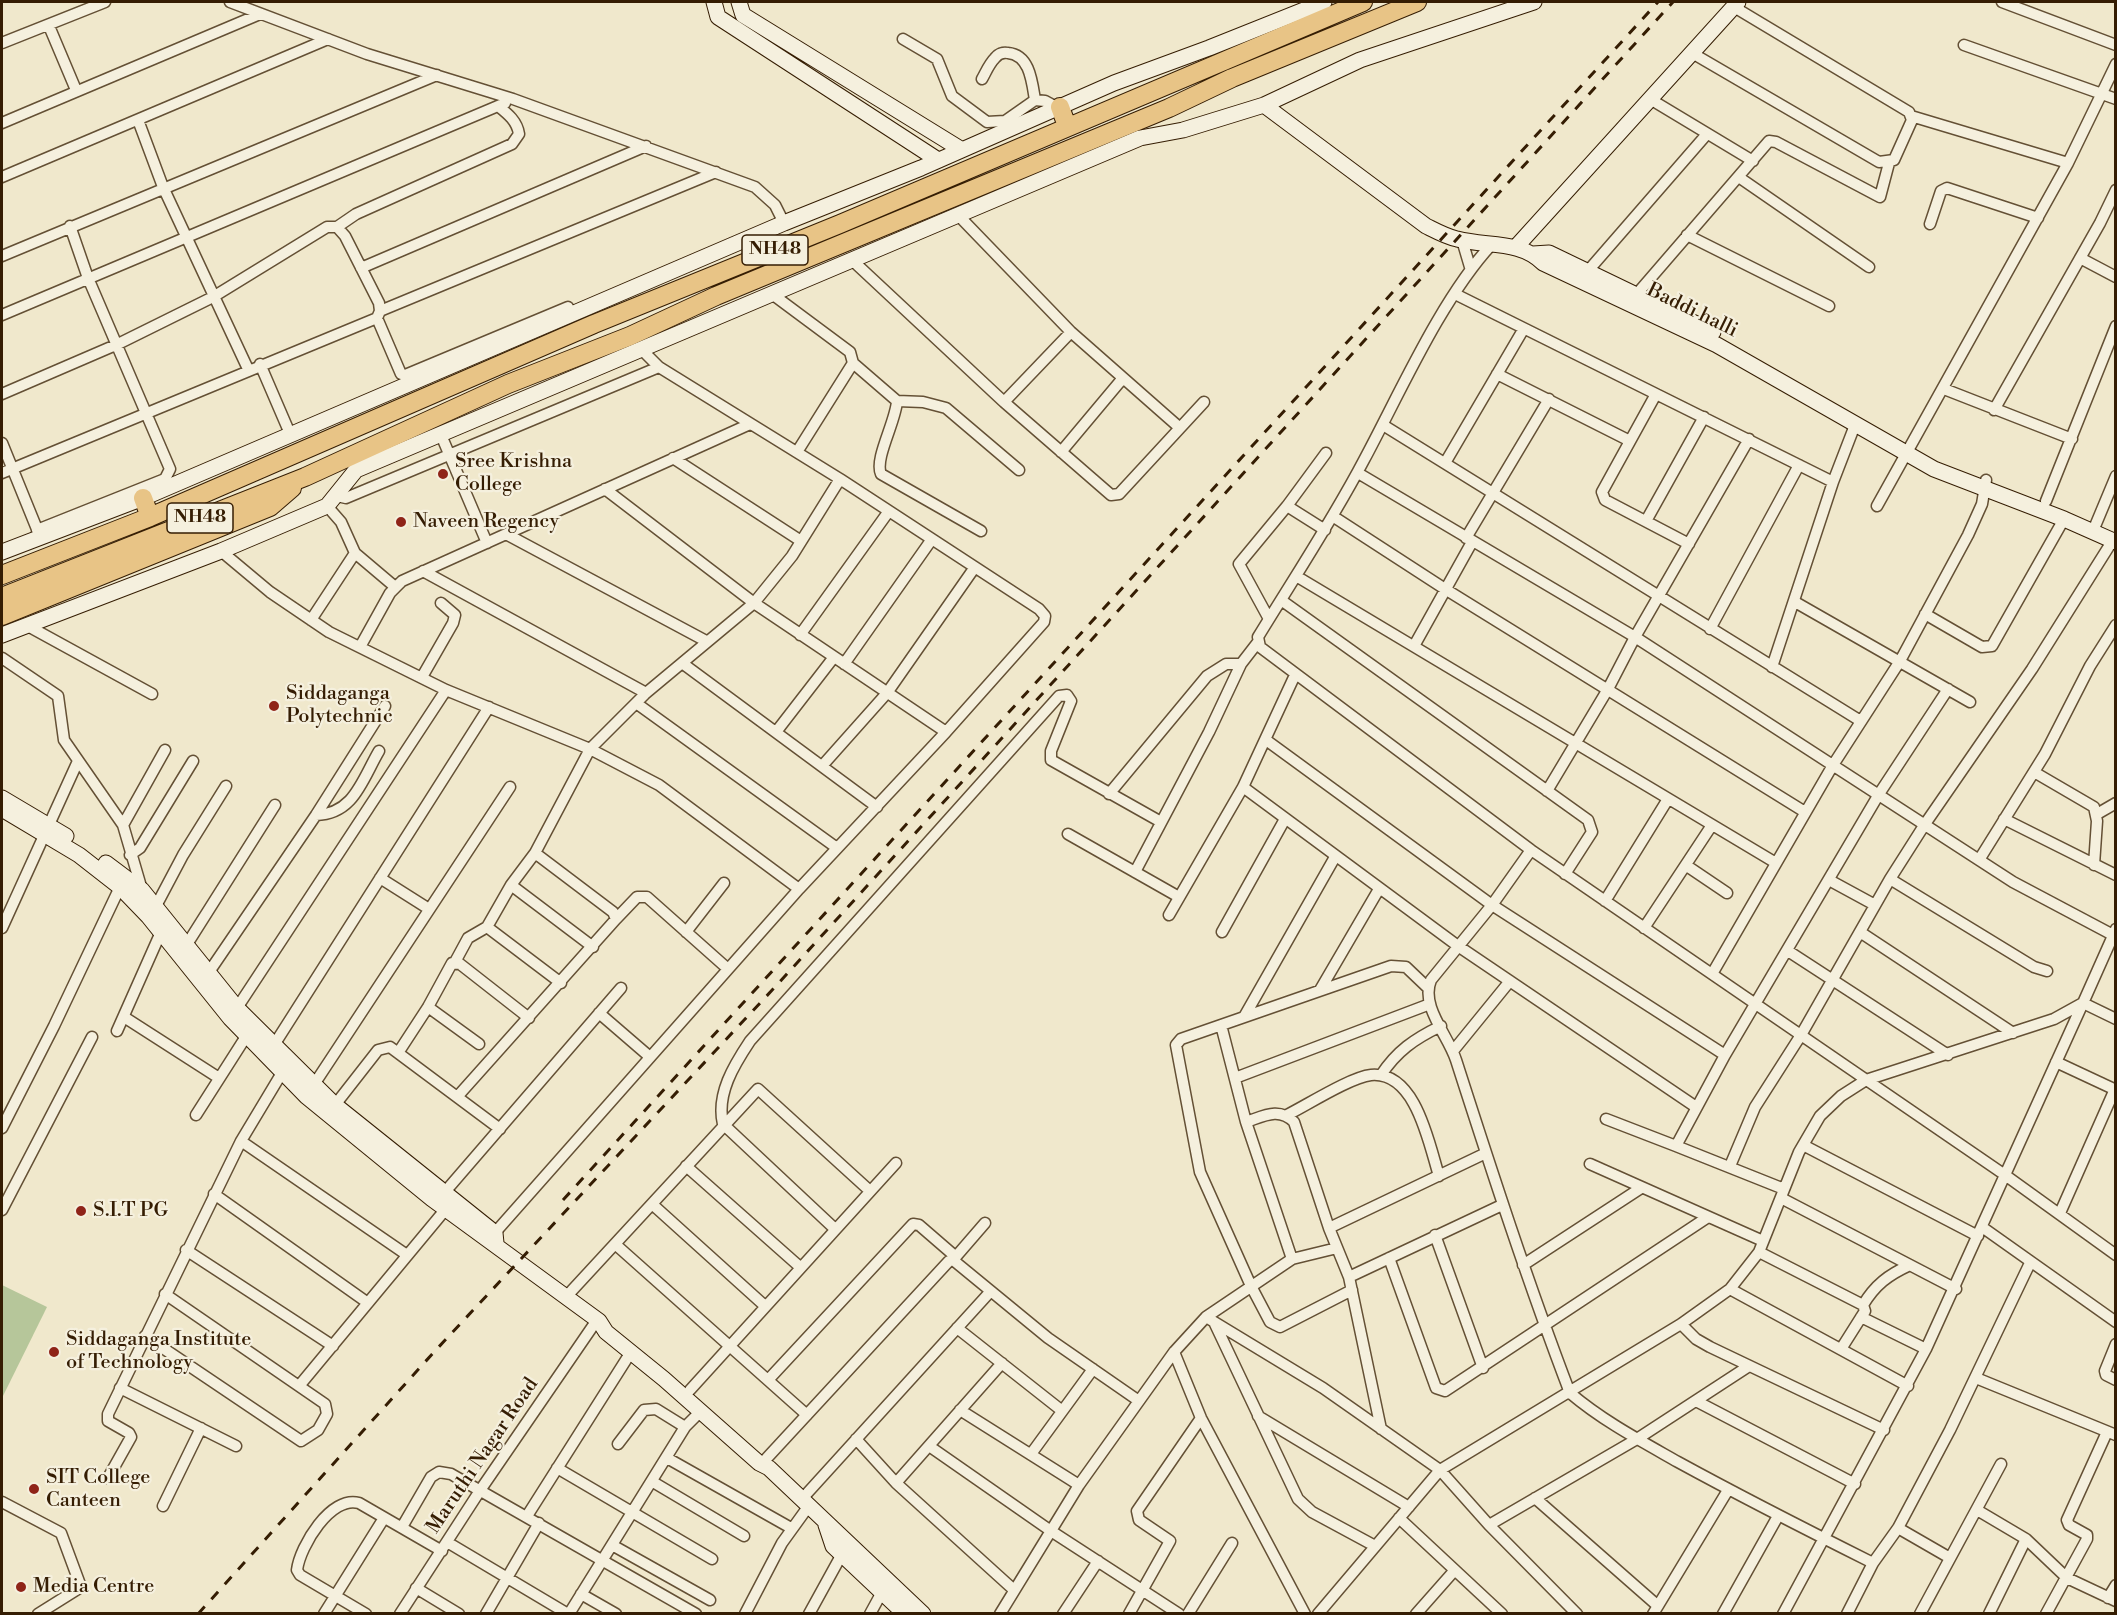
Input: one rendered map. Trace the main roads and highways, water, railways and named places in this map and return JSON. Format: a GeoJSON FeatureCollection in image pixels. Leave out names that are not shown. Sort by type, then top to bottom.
{"type":"FeatureCollection","features":[{"type":"Feature","properties":{"kind":"highway","name":"NH48"},"geometry":{"type":"LineString","coordinates":[[2,574],[150,518],[624,302],[840,224],[1363,2]]}},
{"type":"Feature","properties":{"kind":"highway","name":"NH48"},"geometry":{"type":"LineString","coordinates":[[2,597],[305,477],[508,384],[630,336],[716,296],[1169,108],[1232,78],[1417,2]]}},
{"type":"Feature","properties":{"kind":"highway"},"geometry":{"type":"LineString","coordinates":[[1059,107],[1067,126]]}},
{"type":"Feature","properties":{"kind":"highway"},"geometry":{"type":"LineString","coordinates":[[2,616],[270,507],[305,477]]}},
{"type":"Feature","properties":{"kind":"highway"},"geometry":{"type":"LineString","coordinates":[[143,498],[150,518]]}},
{"type":"Feature","properties":{"kind":"railway"},"geometry":{"type":"LineString","coordinates":[[563,1200],[1658,2]]}},
{"type":"Feature","properties":{"kind":"railway"},"geometry":{"type":"LineString","coordinates":[[198,1614],[434,1352],[775,987],[1673,2]]}},
{"type":"Feature","properties":{"kind":"place","name":"Sree Krishna College"},"geometry":{"type":"Point","coordinates":[443,474]}},
{"type":"Feature","properties":{"kind":"place","name":"Naveen Regency"},"geometry":{"type":"Point","coordinates":[401,522]}},
{"type":"Feature","properties":{"kind":"place","name":"Siddaganga Polytechnic"},"geometry":{"type":"Point","coordinates":[274,706]}},
{"type":"Feature","properties":{"kind":"place","name":"S.I.T PG"},"geometry":{"type":"Point","coordinates":[81,1211]}},
{"type":"Feature","properties":{"kind":"place","name":"Siddaganga Institute of Technology"},"geometry":{"type":"Point","coordinates":[54,1352]}},
{"type":"Feature","properties":{"kind":"place","name":"SIT College Canteen"},"geometry":{"type":"Point","coordinates":[34,1489]}},
{"type":"Feature","properties":{"kind":"place","name":"Media Centre"},"geometry":{"type":"Point","coordinates":[21,1587]}}]}
